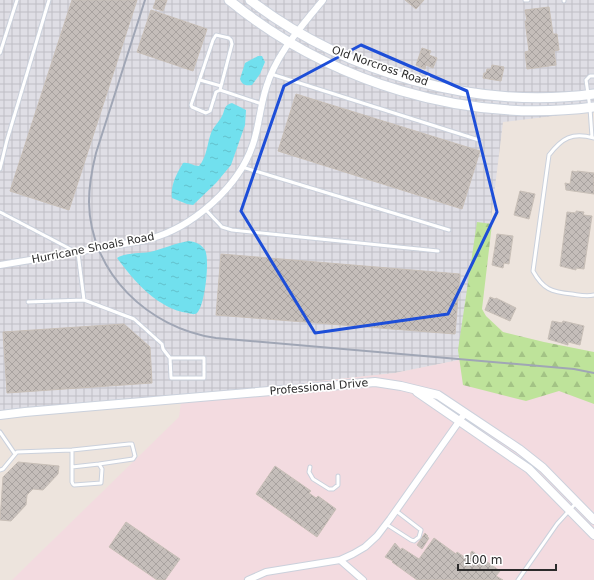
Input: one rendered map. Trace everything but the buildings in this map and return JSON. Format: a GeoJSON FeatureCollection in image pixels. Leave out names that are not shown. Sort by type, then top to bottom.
{"type":"FeatureCollection","features":[{"type":"Feature","properties":{"kind":"main road","name":"Old Norcross Road"},"geometry":{"type":"LineString","coordinates":[[229,0],[263,26],[316,57],[346,71],[399,89],[452,103],[512,110],[571,110],[592,107]]}},
{"type":"Feature","properties":{"kind":"main road","name":"Old Norcross Road"},"geometry":{"type":"LineString","coordinates":[[250,0],[265,12],[297,32],[351,59],[434,85],[467,92],[534,98],[591,94]]}},
{"type":"Feature","properties":{"kind":"street","name":"Hurricane Shoals Road"},"geometry":{"type":"LineString","coordinates":[[0,265],[78,253],[150,239],[171,230],[205,209],[233,181],[242,167],[253,144],[262,104],[271,74],[279,57],[289,42],[323,0]]}},
{"type":"Feature","properties":{"kind":"street","name":"Professional Drive"},"geometry":{"type":"LineString","coordinates":[[0,415],[374,382],[392,384],[438,395],[465,413],[543,468],[594,520]]}},
{"type":"Feature","properties":{"kind":"street"},"geometry":{"type":"LineString","coordinates":[[413,389],[529,469],[594,535]]}},
{"type":"Feature","properties":{"kind":"street"},"geometry":{"type":"LineString","coordinates":[[248,580],[266,572],[340,560],[365,547],[377,536],[386,524],[465,413]]}},
{"type":"Feature","properties":{"kind":"street"},"geometry":{"type":"LineString","coordinates":[[340,560],[363,580]]}},
{"type":"Feature","properties":{"kind":"lane"},"geometry":{"type":"LineString","coordinates":[[0,53],[17,0]]}},
{"type":"Feature","properties":{"kind":"lane"},"geometry":{"type":"LineString","coordinates":[[0,169],[7,140],[49,0]]}},
{"type":"Feature","properties":{"kind":"lane"},"geometry":{"type":"LineString","coordinates":[[215,36],[229,38],[232,44],[221,88],[216,92],[208,112],[206,113],[194,108],[191,105],[215,36]]}},
{"type":"Feature","properties":{"kind":"lane"},"geometry":{"type":"LineString","coordinates":[[271,74],[479,140]]}},
{"type":"Feature","properties":{"kind":"lane"},"geometry":{"type":"LineString","coordinates":[[594,76],[590,76],[586,80],[591,94],[593,138],[575,135],[566,138],[558,143],[549,155],[533,271],[538,280],[547,289],[555,292],[588,296],[594,295]]}},
{"type":"Feature","properties":{"kind":"lane"},"geometry":{"type":"LineString","coordinates":[[200,80],[262,104]]}},
{"type":"Feature","properties":{"kind":"lane"},"geometry":{"type":"LineString","coordinates":[[242,167],[449,230]]}},
{"type":"Feature","properties":{"kind":"lane"},"geometry":{"type":"LineString","coordinates":[[205,209],[222,227],[232,230],[438,251]]}},
{"type":"Feature","properties":{"kind":"lane"},"geometry":{"type":"LineString","coordinates":[[0,212],[78,253],[84,300]]}},
{"type":"Feature","properties":{"kind":"lane"},"geometry":{"type":"LineString","coordinates":[[28,302],[84,300],[134,319],[162,344],[163,349],[170,358],[171,378],[204,378],[204,358],[170,358]]}},
{"type":"Feature","properties":{"kind":"lane"},"geometry":{"type":"LineString","coordinates":[[0,432],[15,454]]}},
{"type":"Feature","properties":{"kind":"lane"},"geometry":{"type":"LineString","coordinates":[[0,470],[3,469],[17,452],[72,450],[132,444],[135,456],[133,459],[72,467]]}},
{"type":"Feature","properties":{"kind":"lane"},"geometry":{"type":"LineString","coordinates":[[72,450],[72,482],[74,485],[101,483],[102,469],[99,464]]}},
{"type":"Feature","properties":{"kind":"lane"},"geometry":{"type":"LineString","coordinates":[[310,467],[309,472],[313,478],[329,489],[333,489],[338,485],[338,476]]}},
{"type":"Feature","properties":{"kind":"lane"},"geometry":{"type":"LineString","coordinates":[[518,580],[557,524],[576,503]]}},
{"type":"Feature","properties":{"kind":"lane"},"geometry":{"type":"LineString","coordinates":[[386,524],[411,540],[414,541],[419,537],[420,530],[395,510]]}},
{"type":"Feature","properties":{"kind":"highlighted area"},"geometry":{"type":"Polygon","coordinates":[[[361,45],[467,91],[497,212],[448,314],[315,333],[241,211],[284,86],[361,45]]]}},
{"type":"Feature","properties":{"kind":"shaded area"},"geometry":{"type":"Polygon","coordinates":[[[0,0],[594,0],[594,111],[503,122],[474,357],[395,373],[182,396],[0,411],[0,0]]]}},
{"type":"Feature","properties":{"kind":"shaded area"},"geometry":{"type":"Polygon","coordinates":[[[474,357],[594,374],[594,580],[12,580],[179,417],[182,396],[395,373],[474,357]]]}},
{"type":"Feature","properties":{"kind":"green space"},"geometry":{"type":"Polygon","coordinates":[[[477,222],[492,224],[482,309],[486,316],[503,332],[594,352],[594,404],[559,391],[526,401],[463,385],[458,350],[477,222]]]}},
{"type":"Feature","properties":{"kind":"water"},"geometry":{"type":"Polygon","coordinates":[[[258,56],[262,56],[265,62],[260,74],[252,85],[244,85],[240,79],[245,63],[258,56]]]}},
{"type":"Feature","properties":{"kind":"water"},"geometry":{"type":"Polygon","coordinates":[[[232,103],[246,110],[245,125],[231,165],[216,183],[193,205],[172,198],[173,184],[183,163],[199,166],[205,155],[212,130],[222,117],[226,107],[232,103]]]}},
{"type":"Feature","properties":{"kind":"water"},"geometry":{"type":"Polygon","coordinates":[[[189,241],[202,246],[205,250],[207,263],[206,282],[202,301],[200,309],[195,314],[177,310],[157,300],[131,276],[117,258],[128,254],[150,252],[189,241]]]}},
{"type":"Feature","properties":{"kind":"railway"},"geometry":{"type":"LineString","coordinates":[[145,0],[96,153],[91,177],[89,202],[92,228],[100,252],[112,274],[127,293],[146,309],[168,323],[191,332],[216,338],[574,369],[594,373]]}}]}
